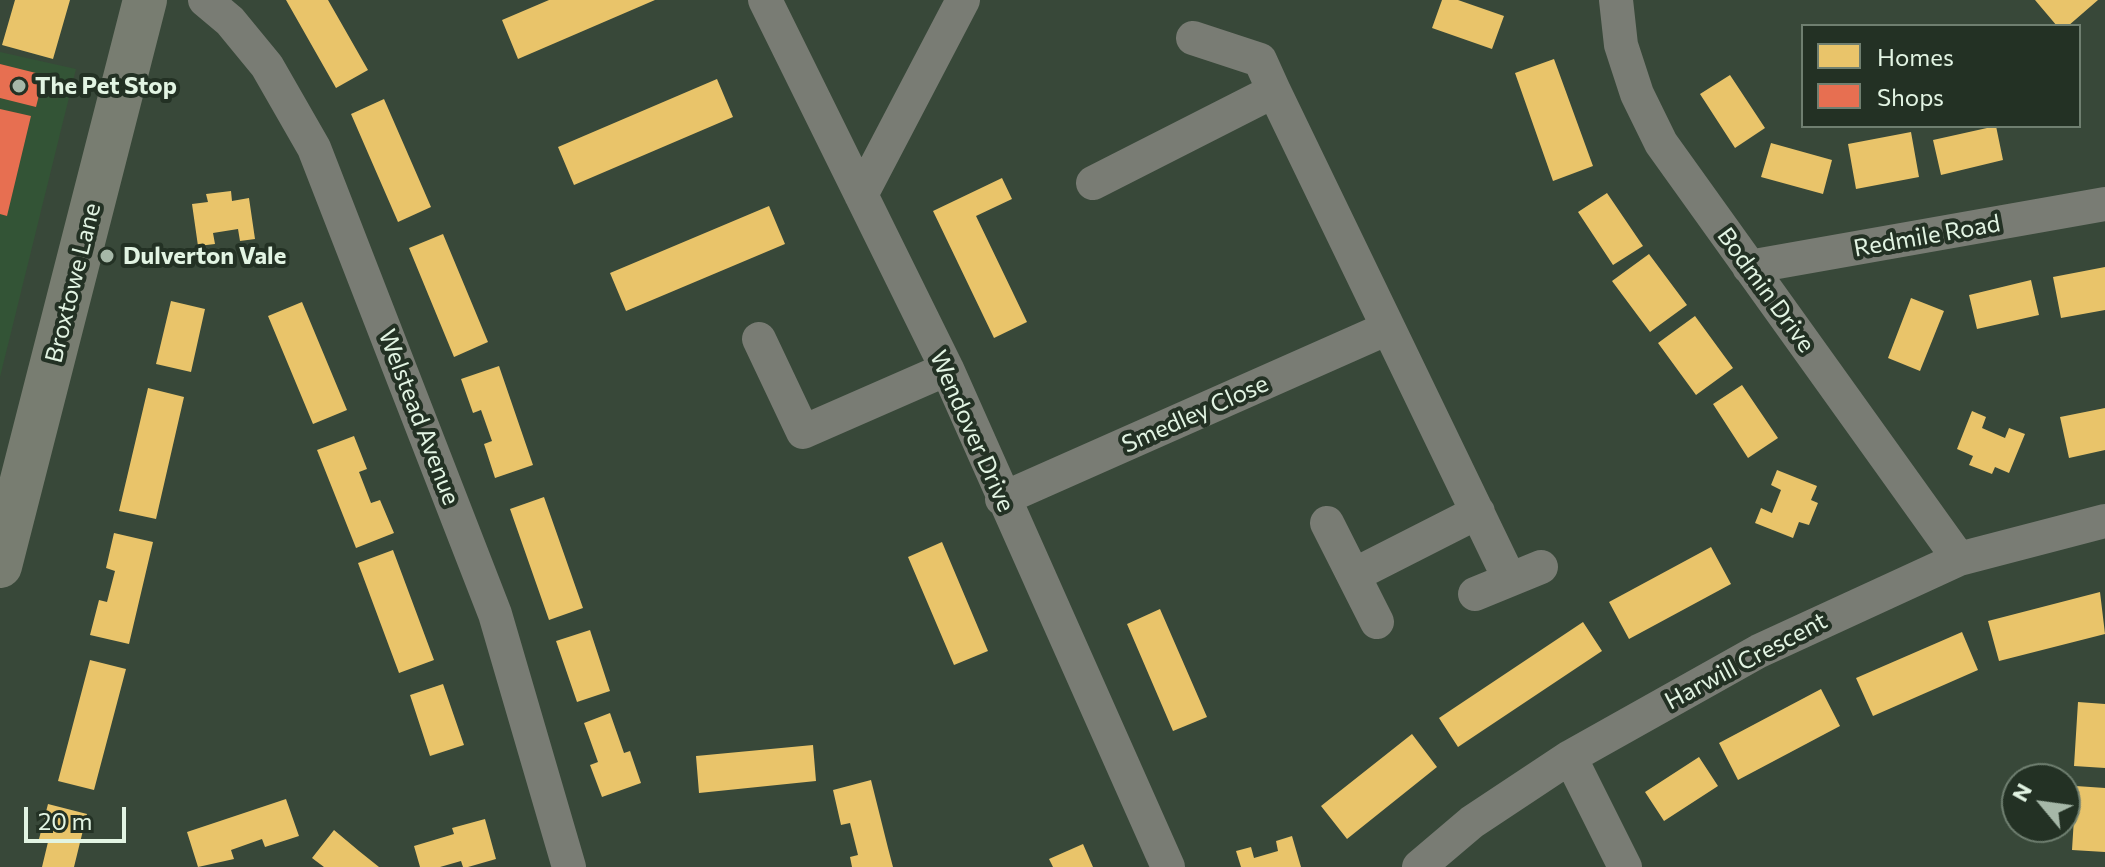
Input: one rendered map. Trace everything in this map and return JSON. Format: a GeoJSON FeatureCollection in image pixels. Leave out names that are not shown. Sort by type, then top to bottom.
{"type":"FeatureCollection","features":[{"type":"Feature","properties":{"kind":"main road","name":"Broxtowe Lane"},"geometry":{"type":"LineString","coordinates":[[0,566],[145,0]]}},
{"type":"Feature","properties":{"kind":"street","name":"Welstead Avenue"},"geometry":{"type":"LineString","coordinates":[[205,0],[230,21],[267,66],[314,148],[495,614],[569,867]]}},
{"type":"Feature","properties":{"kind":"street","name":"Wendover Drive"},"geometry":{"type":"LineString","coordinates":[[765,0],[947,369],[987,456],[1002,499],[1168,867]]}},
{"type":"Feature","properties":{"kind":"street"},"geometry":{"type":"LineString","coordinates":[[861,195],[963,0]]}},
{"type":"Feature","properties":{"kind":"street","name":"Bodmin Drive"},"geometry":{"type":"LineString","coordinates":[[1616,0],[1621,45],[1661,143],[1959,559]]}},
{"type":"Feature","properties":{"kind":"street"},"geometry":{"type":"LineString","coordinates":[[1193,38],[1260,60],[1259,98],[1388,328],[1478,512],[1525,573],[1475,594]]}},
{"type":"Feature","properties":{"kind":"street"},"geometry":{"type":"LineString","coordinates":[[1093,183],[1259,98]]}},
{"type":"Feature","properties":{"kind":"street","name":"Redmile Road"},"geometry":{"type":"LineString","coordinates":[[1749,267],[2105,204]]}},
{"type":"Feature","properties":{"kind":"street","name":"Smedley Close"},"geometry":{"type":"LineString","coordinates":[[1002,499],[1388,328]]}},
{"type":"Feature","properties":{"kind":"street"},"geometry":{"type":"LineString","coordinates":[[759,339],[803,432],[947,369]]}},
{"type":"Feature","properties":{"kind":"street"},"geometry":{"type":"LineString","coordinates":[[1354,575],[1478,512]]}},
{"type":"Feature","properties":{"kind":"street","name":"Harwill Crescent"},"geometry":{"type":"LineString","coordinates":[[1419,867],[1472,822],[1570,757],[1759,651],[1959,559],[2105,521]]}},
{"type":"Feature","properties":{"kind":"street"},"geometry":{"type":"LineString","coordinates":[[1327,523],[1377,622]]}},
{"type":"Feature","properties":{"kind":"street"},"geometry":{"type":"LineString","coordinates":[[1570,757],[1625,867]]}},
{"type":"Feature","properties":{"kind":"shaded area"},"geometry":{"type":"Polygon","coordinates":[[[0,52],[76,69],[0,377],[0,52]]]}},
{"type":"Feature","properties":{"kind":"building: Homes"},"geometry":{"type":"Polygon","coordinates":[[[15,0],[70,0],[53,59],[2,45],[15,0]]]}},
{"type":"Feature","properties":{"kind":"building: Homes"},"geometry":{"type":"Polygon","coordinates":[[[286,0],[328,0],[368,70],[336,88],[286,0]]]}},
{"type":"Feature","properties":{"kind":"building: Homes"},"geometry":{"type":"Polygon","coordinates":[[[549,0],[655,0],[518,59],[502,20],[549,0]]]}},
{"type":"Feature","properties":{"kind":"building: Homes"},"geometry":{"type":"Polygon","coordinates":[[[1442,0],[1458,0],[1504,16],[1492,49],[1432,28],[1442,0]]]}},
{"type":"Feature","properties":{"kind":"building: Homes"},"geometry":{"type":"Polygon","coordinates":[[[2035,0],[2098,0],[2070,24],[2055,24],[2035,0]]]}},
{"type":"Feature","properties":{"kind":"building: Homes"},"geometry":{"type":"Polygon","coordinates":[[[1554,59],[1593,166],[1553,181],[1515,73],[1554,59]]]}},
{"type":"Feature","properties":{"kind":"building: Homes"},"geometry":{"type":"Polygon","coordinates":[[[1730,75],[1765,128],[1735,148],[1700,94],[1730,75]]]}},
{"type":"Feature","properties":{"kind":"building: Homes"},"geometry":{"type":"Polygon","coordinates":[[[717,79],[733,117],[574,185],[558,147],[717,79]]]}},
{"type":"Feature","properties":{"kind":"building: Homes"},"geometry":{"type":"Polygon","coordinates":[[[384,99],[431,207],[398,222],[351,114],[384,99]]]}},
{"type":"Feature","properties":{"kind":"building: Homes"},"geometry":{"type":"Polygon","coordinates":[[[1996,128],[2003,160],[1941,175],[1933,140],[1996,128]]]}},
{"type":"Feature","properties":{"kind":"building: Homes"},"geometry":{"type":"Polygon","coordinates":[[[1911,132],[1919,177],[1856,189],[1848,144],[1911,132]]]}},
{"type":"Feature","properties":{"kind":"building: Homes"},"geometry":{"type":"Polygon","coordinates":[[[1771,143],[1832,160],[1823,194],[1761,177],[1771,143]]]}},
{"type":"Feature","properties":{"kind":"building: Homes"},"geometry":{"type":"Polygon","coordinates":[[[1002,178],[1012,199],[976,216],[1027,322],[994,338],[933,211],[1002,178]]]}},
{"type":"Feature","properties":{"kind":"building: Homes"},"geometry":{"type":"Polygon","coordinates":[[[231,191],[232,201],[249,198],[255,239],[240,241],[238,229],[213,233],[215,244],[198,246],[192,204],[208,202],[206,194],[231,191]]]}},
{"type":"Feature","properties":{"kind":"building: Homes"},"geometry":{"type":"Polygon","coordinates":[[[1607,193],[1643,246],[1613,265],[1578,212],[1607,193]]]}},
{"type":"Feature","properties":{"kind":"building: Homes"},"geometry":{"type":"Polygon","coordinates":[[[769,206],[785,244],[626,311],[610,273],[769,206]]]}},
{"type":"Feature","properties":{"kind":"building: Homes"},"geometry":{"type":"Polygon","coordinates":[[[443,234],[488,342],[454,357],[409,248],[443,234]]]}},
{"type":"Feature","properties":{"kind":"building: Homes"},"geometry":{"type":"Polygon","coordinates":[[[1649,254],[1687,305],[1650,332],[1612,281],[1649,254]]]}},
{"type":"Feature","properties":{"kind":"building: Homes"},"geometry":{"type":"Polygon","coordinates":[[[2105,267],[2105,310],[2061,318],[2053,277],[2105,267]]]}},
{"type":"Feature","properties":{"kind":"building: Homes"},"geometry":{"type":"Polygon","coordinates":[[[2031,280],[2039,315],[1977,329],[1969,295],[2031,280]]]}},
{"type":"Feature","properties":{"kind":"building: Homes"},"geometry":{"type":"Polygon","coordinates":[[[1911,298],[1944,311],[1920,371],[1888,358],[1911,298]]]}},
{"type":"Feature","properties":{"kind":"building: Homes"},"geometry":{"type":"Polygon","coordinates":[[[171,301],[205,309],[191,372],[156,364],[171,301]]]}},
{"type":"Feature","properties":{"kind":"building: Homes"},"geometry":{"type":"Polygon","coordinates":[[[302,302],[347,410],[313,424],[268,316],[302,302]]]}},
{"type":"Feature","properties":{"kind":"building: Homes"},"geometry":{"type":"Polygon","coordinates":[[[1695,316],[1733,368],[1696,395],[1658,343],[1695,316]]]}},
{"type":"Feature","properties":{"kind":"building: Homes"},"geometry":{"type":"Polygon","coordinates":[[[499,366],[533,465],[495,478],[484,444],[492,441],[481,410],[473,413],[461,379],[499,366]]]}},
{"type":"Feature","properties":{"kind":"building: Homes"},"geometry":{"type":"Polygon","coordinates":[[[1742,385],[1778,438],[1748,458],[1713,404],[1742,385]]]}},
{"type":"Feature","properties":{"kind":"building: Homes"},"geometry":{"type":"Polygon","coordinates":[[[148,388],[184,397],[156,519],[119,511],[148,388]]]}},
{"type":"Feature","properties":{"kind":"building: Homes"},"geometry":{"type":"Polygon","coordinates":[[[2105,408],[2105,450],[2069,458],[2060,417],[2105,408]]]}},
{"type":"Feature","properties":{"kind":"building: Homes"},"geometry":{"type":"Polygon","coordinates":[[[1972,411],[1986,417],[1982,428],[2005,438],[2009,428],[2025,434],[2009,473],[1995,467],[1992,474],[1969,465],[1973,456],[1957,449],[1972,411]]]}},
{"type":"Feature","properties":{"kind":"building: Homes"},"geometry":{"type":"Polygon","coordinates":[[[354,436],[367,469],[359,472],[371,503],[380,500],[394,533],[356,548],[317,450],[354,436]]]}},
{"type":"Feature","properties":{"kind":"building: Homes"},"geometry":{"type":"Polygon","coordinates":[[[1777,470],[1817,486],[1811,500],[1818,503],[1809,525],[1799,522],[1793,538],[1755,523],[1761,508],[1772,513],[1781,490],[1771,485],[1777,470]]]}},
{"type":"Feature","properties":{"kind":"building: Homes"},"geometry":{"type":"Polygon","coordinates":[[[544,497],[583,608],[549,620],[510,509],[544,497]]]}},
{"type":"Feature","properties":{"kind":"building: Homes"},"geometry":{"type":"Polygon","coordinates":[[[114,533],[153,542],[129,644],[90,635],[99,600],[107,602],[115,571],[106,568],[114,533]]]}},
{"type":"Feature","properties":{"kind":"building: Homes"},"geometry":{"type":"Polygon","coordinates":[[[942,542],[988,651],[954,665],[908,557],[942,542]]]}},
{"type":"Feature","properties":{"kind":"building: Homes"},"geometry":{"type":"Polygon","coordinates":[[[1711,547],[1731,584],[1629,639],[1609,602],[1711,547]]]}},
{"type":"Feature","properties":{"kind":"building: Homes"},"geometry":{"type":"Polygon","coordinates":[[[393,550],[434,660],[399,673],[358,563],[393,550]]]}},
{"type":"Feature","properties":{"kind":"building: Homes"},"geometry":{"type":"Polygon","coordinates":[[[2100,592],[2105,634],[1999,661],[1988,621],[2100,592]]]}},
{"type":"Feature","properties":{"kind":"building: Homes"},"geometry":{"type":"Polygon","coordinates":[[[1160,609],[1207,717],[1173,731],[1127,624],[1160,609]]]}},
{"type":"Feature","properties":{"kind":"building: Homes"},"geometry":{"type":"Polygon","coordinates":[[[1583,622],[1602,651],[1458,747],[1439,718],[1583,622]]]}},
{"type":"Feature","properties":{"kind":"building: Homes"},"geometry":{"type":"Polygon","coordinates":[[[590,630],[610,691],[577,702],[556,641],[590,630]]]}},
{"type":"Feature","properties":{"kind":"building: Homes"},"geometry":{"type":"Polygon","coordinates":[[[1962,632],[1978,670],[1873,716],[1856,678],[1962,632]]]}},
{"type":"Feature","properties":{"kind":"building: Homes"},"geometry":{"type":"Polygon","coordinates":[[[90,660],[126,669],[94,790],[58,781],[90,660]]]}},
{"type":"Feature","properties":{"kind":"building: Homes"},"geometry":{"type":"Polygon","coordinates":[[[443,684],[464,745],[430,756],[410,695],[443,684]]]}},
{"type":"Feature","properties":{"kind":"building: Homes"},"geometry":{"type":"Polygon","coordinates":[[[1821,689],[1840,726],[1738,780],[1719,743],[1821,689]]]}},
{"type":"Feature","properties":{"kind":"building: Homes"},"geometry":{"type":"Polygon","coordinates":[[[2078,702],[2105,704],[2105,768],[2074,763],[2078,702]]]}},
{"type":"Feature","properties":{"kind":"building: Homes"},"geometry":{"type":"Polygon","coordinates":[[[610,713],[624,753],[630,751],[641,783],[602,797],[590,765],[598,762],[584,723],[610,713]]]}},
{"type":"Feature","properties":{"kind":"building: Homes"},"geometry":{"type":"Polygon","coordinates":[[[1412,734],[1437,767],[1347,839],[1321,806],[1412,734]]]}},
{"type":"Feature","properties":{"kind":"building: Homes"},"geometry":{"type":"Polygon","coordinates":[[[813,745],[816,781],[699,793],[696,756],[813,745]]]}},
{"type":"Feature","properties":{"kind":"building: Homes"},"geometry":{"type":"Polygon","coordinates":[[[1699,757],[1718,786],[1664,821],[1645,792],[1699,757]]]}},
{"type":"Feature","properties":{"kind":"building: Homes"},"geometry":{"type":"Polygon","coordinates":[[[871,780],[893,867],[852,867],[850,857],[858,855],[850,823],[841,825],[833,790],[871,780]]]}},
{"type":"Feature","properties":{"kind":"building: Homes"},"geometry":{"type":"Polygon","coordinates":[[[2081,786],[2105,788],[2105,852],[2072,850],[2072,843],[2081,843],[2081,786]]]}},
{"type":"Feature","properties":{"kind":"building: Homes"},"geometry":{"type":"Polygon","coordinates":[[[286,799],[299,836],[265,847],[262,839],[231,850],[234,859],[198,867],[187,832],[286,799]]]}},
{"type":"Feature","properties":{"kind":"building: Homes"},"geometry":{"type":"Polygon","coordinates":[[[48,804],[87,814],[74,867],[42,867],[48,842],[39,839],[48,804]]]}},
{"type":"Feature","properties":{"kind":"building: Homes"},"geometry":{"type":"Polygon","coordinates":[[[485,819],[496,859],[468,867],[463,867],[461,861],[440,867],[420,867],[414,846],[454,834],[452,828],[485,819]]]}},
{"type":"Feature","properties":{"kind":"building: Homes"},"geometry":{"type":"Polygon","coordinates":[[[334,830],[379,867],[324,867],[312,858],[334,830]]]}},
{"type":"Feature","properties":{"kind":"building: Homes"},"geometry":{"type":"Polygon","coordinates":[[[1292,836],[1301,867],[1241,867],[1236,851],[1251,847],[1254,858],[1278,851],[1276,841],[1292,836]]]}},
{"type":"Feature","properties":{"kind":"building: Homes"},"geometry":{"type":"Polygon","coordinates":[[[1083,844],[1093,867],[1053,867],[1049,859],[1083,844]]]}},
{"type":"Feature","properties":{"kind":"building: Shops"},"geometry":{"type":"Polygon","coordinates":[[[0,64],[44,75],[36,107],[0,98],[0,64]]]}},
{"type":"Feature","properties":{"kind":"building: Shops"},"geometry":{"type":"Polygon","coordinates":[[[0,109],[31,116],[7,216],[0,214],[0,109]]]}},
{"type":"Feature","properties":{"kind":"place","name":"The Pet Stop"},"geometry":{"type":"Point","coordinates":[19,86]}},
{"type":"Feature","properties":{"kind":"place","name":"Dulverton Vale"},"geometry":{"type":"Point","coordinates":[107,256]}}]}
